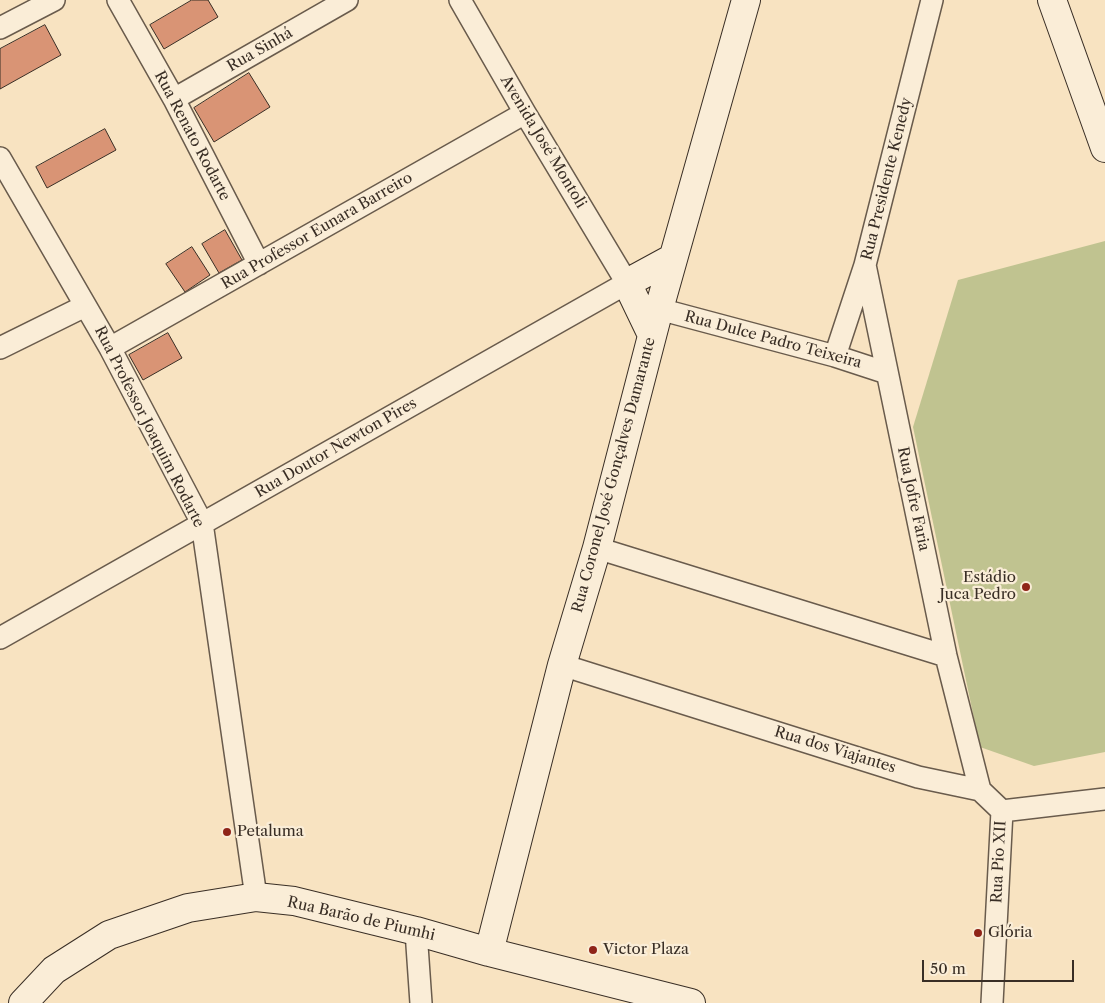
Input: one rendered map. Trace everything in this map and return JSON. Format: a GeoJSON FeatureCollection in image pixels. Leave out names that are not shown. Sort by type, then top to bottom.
{"type":"FeatureCollection","features":[{"type":"Feature","properties":{"kind":"main road","name":"Rua Coronel José Gonçalves Damarante"},"geometry":{"type":"LineString","coordinates":[[490,952],[562,665],[597,548],[659,309],[746,0]]}},
{"type":"Feature","properties":{"kind":"main road"},"geometry":{"type":"LineString","coordinates":[[1052,0],[1105,148]]}},
{"type":"Feature","properties":{"kind":"main road","name":"Rua Doutor Newton Pires"},"geometry":{"type":"LineString","coordinates":[[627,283],[673,258]]}},
{"type":"Feature","properties":{"kind":"main road"},"geometry":{"type":"LineString","coordinates":[[627,283],[652,335]]}},
{"type":"Feature","properties":{"kind":"main road","name":"Rua Barão de Piumhi"},"geometry":{"type":"LineString","coordinates":[[23,1003],[54,970],[109,936],[188,908],[256,897],[294,901],[691,1003]]}},
{"type":"Feature","properties":{"kind":"street"},"geometry":{"type":"LineString","coordinates":[[0,28],[54,0]]}},
{"type":"Feature","properties":{"kind":"street","name":"Rua Sinhá"},"geometry":{"type":"LineString","coordinates":[[174,100],[347,0]]}},
{"type":"Feature","properties":{"kind":"street","name":"Avenida José Montoli"},"geometry":{"type":"LineString","coordinates":[[460,0],[627,283]]}},
{"type":"Feature","properties":{"kind":"street","name":"Rua Presidente Kenedy"},"geometry":{"type":"LineString","coordinates":[[835,356],[865,265],[932,0]]}},
{"type":"Feature","properties":{"kind":"street","name":"Rua Renato Rodarte"},"geometry":{"type":"LineString","coordinates":[[126,3],[174,100],[260,264]]}},
{"type":"Feature","properties":{"kind":"street","name":"Rua Professor Eunara Barreiro"},"geometry":{"type":"LineString","coordinates":[[110,348],[525,113]]}},
{"type":"Feature","properties":{"kind":"street","name":"Rua Professor Joaquim Rodarte"},"geometry":{"type":"LineString","coordinates":[[0,158],[110,348],[202,524],[256,897]]}},
{"type":"Feature","properties":{"kind":"street","name":"Rua Jofre Faria"},"geometry":{"type":"LineString","coordinates":[[865,265],[946,656],[980,790]]}},
{"type":"Feature","properties":{"kind":"street","name":"Rua Doutor Newton Pires"},"geometry":{"type":"LineString","coordinates":[[0,638],[627,283]]}},
{"type":"Feature","properties":{"kind":"street"},"geometry":{"type":"LineString","coordinates":[[0,348],[85,306]]}},
{"type":"Feature","properties":{"kind":"street","name":"Rua Dulce Padro Teixeira"},"geometry":{"type":"LineString","coordinates":[[659,309],[888,372]]}},
{"type":"Feature","properties":{"kind":"street"},"geometry":{"type":"LineString","coordinates":[[597,548],[946,656]]}},
{"type":"Feature","properties":{"kind":"street","name":"Rua dos Viajantes"},"geometry":{"type":"LineString","coordinates":[[562,665],[918,777],[980,790]]}},
{"type":"Feature","properties":{"kind":"street"},"geometry":{"type":"LineString","coordinates":[[980,790],[1002,811],[1105,798]]}},
{"type":"Feature","properties":{"kind":"street","name":"Rua Pio XII"},"geometry":{"type":"LineString","coordinates":[[992,1003],[1002,811]]}},
{"type":"Feature","properties":{"kind":"street"},"geometry":{"type":"LineString","coordinates":[[416,931],[421,1003]]}},
{"type":"Feature","properties":{"kind":"green space","name":"Estádio Juca Pedro"},"geometry":{"type":"Polygon","coordinates":[[[1105,241],[1105,752],[1034,766],[980,747],[913,427],[958,280],[1105,241]]]}},
{"type":"Feature","properties":{"kind":"building"},"geometry":{"type":"Polygon","coordinates":[[[192,0],[208,0],[218,17],[164,49],[150,25],[192,0]]]}},
{"type":"Feature","properties":{"kind":"building"},"geometry":{"type":"Polygon","coordinates":[[[45,25],[61,55],[0,89],[0,49],[45,25]]]}},
{"type":"Feature","properties":{"kind":"building"},"geometry":{"type":"Polygon","coordinates":[[[249,73],[270,107],[214,142],[194,108],[249,73]]]}},
{"type":"Feature","properties":{"kind":"building"},"geometry":{"type":"Polygon","coordinates":[[[105,129],[116,150],[47,188],[36,167],[105,129]]]}},
{"type":"Feature","properties":{"kind":"building"},"geometry":{"type":"Polygon","coordinates":[[[225,230],[242,260],[219,273],[202,244],[225,230]]]}},
{"type":"Feature","properties":{"kind":"building"},"geometry":{"type":"Polygon","coordinates":[[[192,247],[210,275],[185,292],[166,264],[192,247]]]}},
{"type":"Feature","properties":{"kind":"building"},"geometry":{"type":"Polygon","coordinates":[[[168,333],[182,358],[143,380],[129,355],[168,333]]]}},
{"type":"Feature","properties":{"kind":"place","name":"Estádio Juca Pedro"},"geometry":{"type":"Point","coordinates":[1026,587]}},
{"type":"Feature","properties":{"kind":"place","name":"Petaluma"},"geometry":{"type":"Point","coordinates":[227,832]}},
{"type":"Feature","properties":{"kind":"place","name":"Glória"},"geometry":{"type":"Point","coordinates":[978,933]}},
{"type":"Feature","properties":{"kind":"place","name":"Victor Plaza"},"geometry":{"type":"Point","coordinates":[593,950]}}]}
